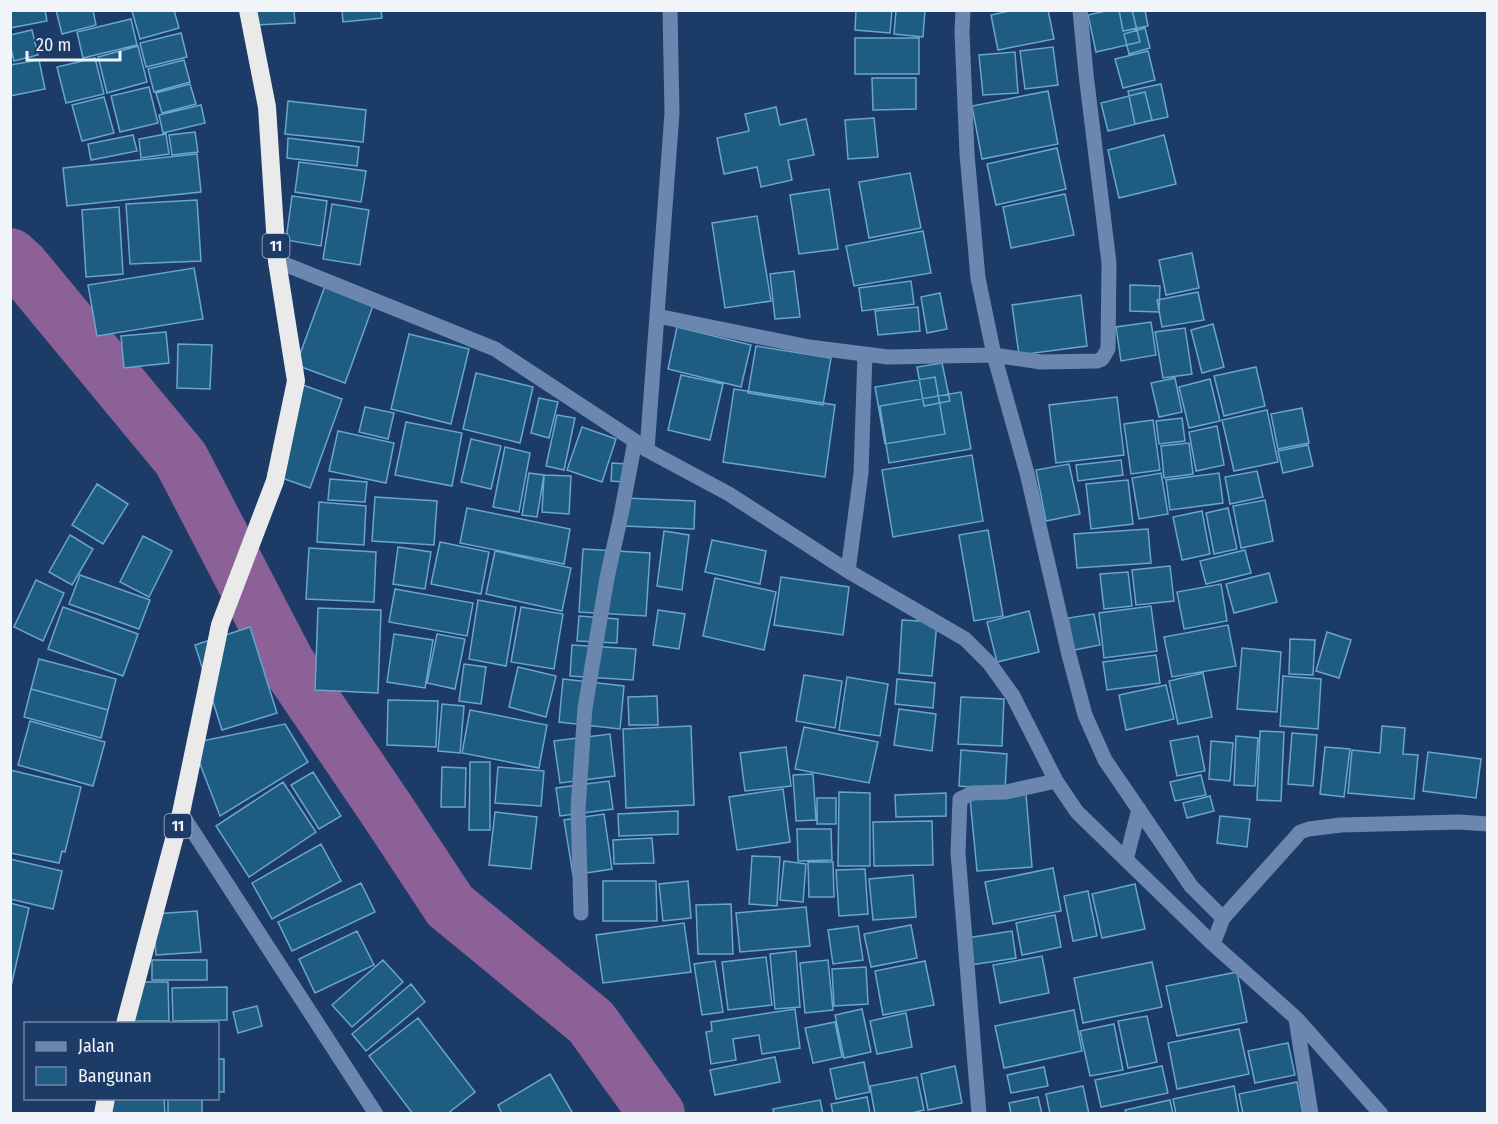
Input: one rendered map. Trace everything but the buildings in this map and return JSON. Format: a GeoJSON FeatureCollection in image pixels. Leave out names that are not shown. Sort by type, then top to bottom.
{"type":"FeatureCollection","features":[{"type":"Feature","properties":{"kind":"highway","name":"11"},"geometry":{"type":"LineString","coordinates":[[125,1022],[181,813],[220,625],[275,481],[296,381],[278,261],[267,107],[248,10]]}},
{"type":"Feature","properties":{"kind":"street"},"geometry":{"type":"LineString","coordinates":[[647,450],[672,113],[670,10]]}},
{"type":"Feature","properties":{"kind":"street"},"geometry":{"type":"LineString","coordinates":[[963,10],[967,154],[978,278],[994,355],[1027,473],[1069,654],[1086,715],[1105,760],[1191,886],[1223,918]]}},
{"type":"Feature","properties":{"kind":"street"},"geometry":{"type":"LineString","coordinates":[[657,316],[809,347],[888,357],[994,355],[1041,362],[1102,360],[1108,349],[1109,263],[1080,10]]}},
{"type":"Feature","properties":{"kind":"street"},"geometry":{"type":"LineString","coordinates":[[278,261],[495,349],[647,450],[729,494],[848,571],[965,639],[990,664],[1013,696],[1056,781],[1077,812],[1214,944],[1296,1018],[1381,1113]]}},
{"type":"Feature","properties":{"kind":"street"},"geometry":{"type":"LineString","coordinates":[[848,571],[861,473],[865,354]]}},
{"type":"Feature","properties":{"kind":"street"},"geometry":{"type":"LineString","coordinates":[[581,913],[578,809],[585,708],[607,578],[635,441]]}},
{"type":"Feature","properties":{"kind":"street"},"geometry":{"type":"LineString","coordinates":[[979,1113],[958,853],[960,799],[973,793],[1006,792],[1056,781]]}},
{"type":"Feature","properties":{"kind":"street"},"geometry":{"type":"LineString","coordinates":[[1126,860],[1139,809]]}},
{"type":"Feature","properties":{"kind":"street"},"geometry":{"type":"LineString","coordinates":[[181,813],[376,1113]]}},
{"type":"Feature","properties":{"kind":"street"},"geometry":{"type":"LineString","coordinates":[[1214,944],[1223,918],[1300,832],[1341,825],[1459,822],[1488,824]]}},
{"type":"Feature","properties":{"kind":"street"},"geometry":{"type":"LineString","coordinates":[[1296,1018],[1311,1113]]}},
{"type":"Feature","properties":{"kind":"waterway"},"geometry":{"type":"LineString","coordinates":[[10,256],[22,267],[181,459],[287,663],[450,906],[591,1022],[657,1114]]}}]}
